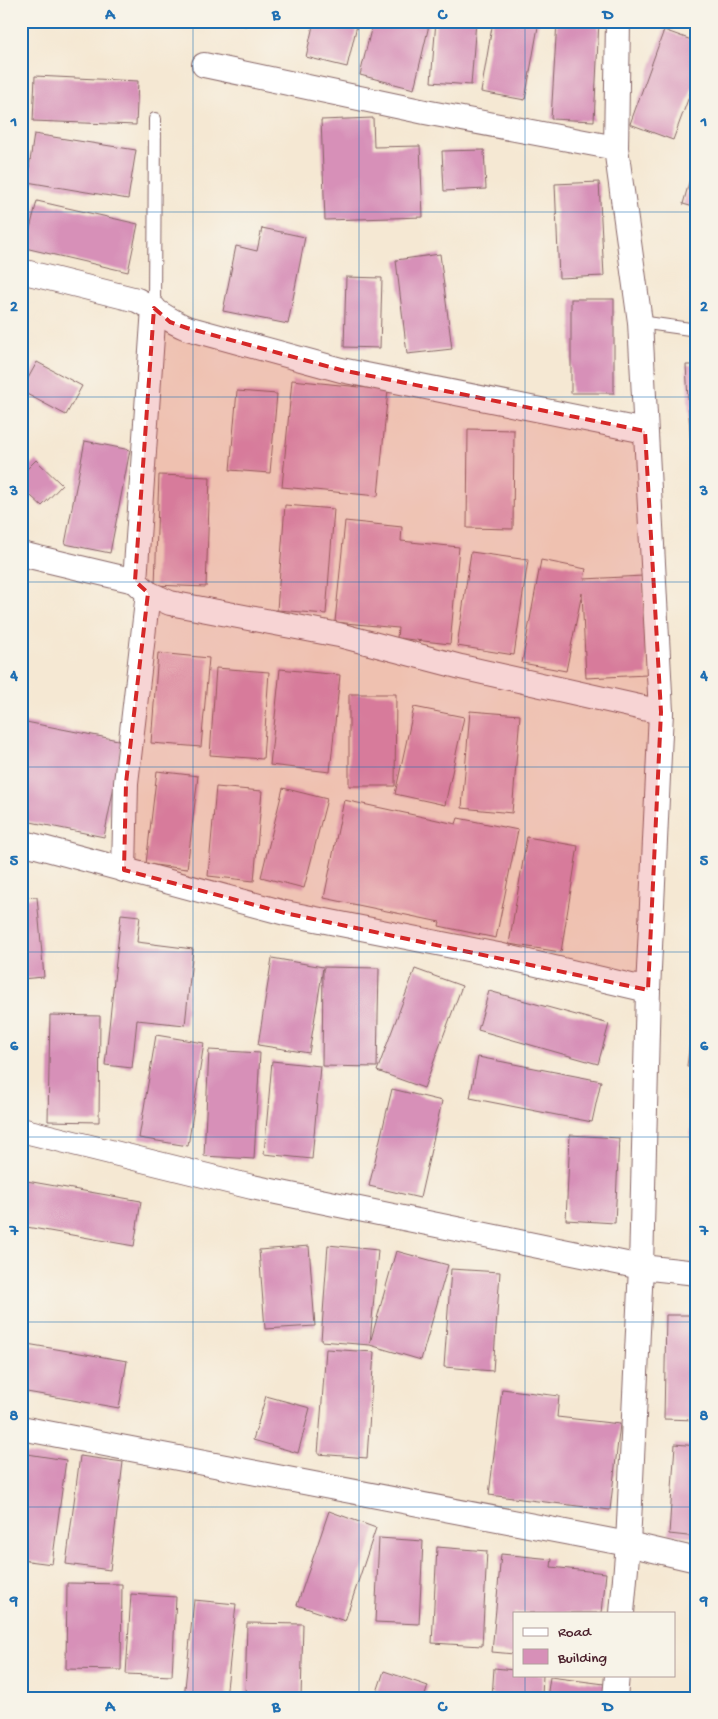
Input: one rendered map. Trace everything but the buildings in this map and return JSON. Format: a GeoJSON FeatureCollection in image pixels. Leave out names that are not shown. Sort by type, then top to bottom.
{"type":"FeatureCollection","features":[{"type":"Feature","properties":{"kind":"street"},"geometry":{"type":"LineString","coordinates":[[618,21],[616,148],[640,322],[661,712],[648,990],[641,1267],[628,1544],[622,1612]]}},
{"type":"Feature","properties":{"kind":"street"},"geometry":{"type":"LineString","coordinates":[[204,65],[426,112],[616,148]]}},
{"type":"Feature","properties":{"kind":"street"},"geometry":{"type":"LineString","coordinates":[[21,271],[137,300],[154,308],[170,322],[187,328],[340,370],[645,432]]}},
{"type":"Feature","properties":{"kind":"street"},"geometry":{"type":"LineString","coordinates":[[124,870],[126,783],[141,587],[154,308]]}},
{"type":"Feature","properties":{"kind":"street"},"geometry":{"type":"LineString","coordinates":[[21,554],[141,587],[170,603],[339,635],[461,667],[661,712]]}},
{"type":"Feature","properties":{"kind":"street"},"geometry":{"type":"LineString","coordinates":[[21,842],[285,913],[498,955],[648,990]]}},
{"type":"Feature","properties":{"kind":"street"},"geometry":{"type":"LineString","coordinates":[[21,1130],[252,1187],[641,1267],[697,1273]]}},
{"type":"Feature","properties":{"kind":"street"},"geometry":{"type":"LineString","coordinates":[[21,1428],[628,1544],[697,1560]]}},
{"type":"Feature","properties":{"kind":"street"},"geometry":{"type":"LineString","coordinates":[[615,1698],[617,1676]]}},
{"type":"Feature","properties":{"kind":"lane"},"geometry":{"type":"LineString","coordinates":[[154,308],[155,119]]}},
{"type":"Feature","properties":{"kind":"lane"},"geometry":{"type":"LineString","coordinates":[[640,322],[697,330]]}},
{"type":"Feature","properties":{"kind":"highlighted area"},"geometry":{"type":"Polygon","coordinates":[[[154,308],[170,322],[187,328],[341,370],[645,431],[661,712],[648,990],[285,913],[124,870],[126,783],[148,593],[135,581],[154,308]]]}}]}
